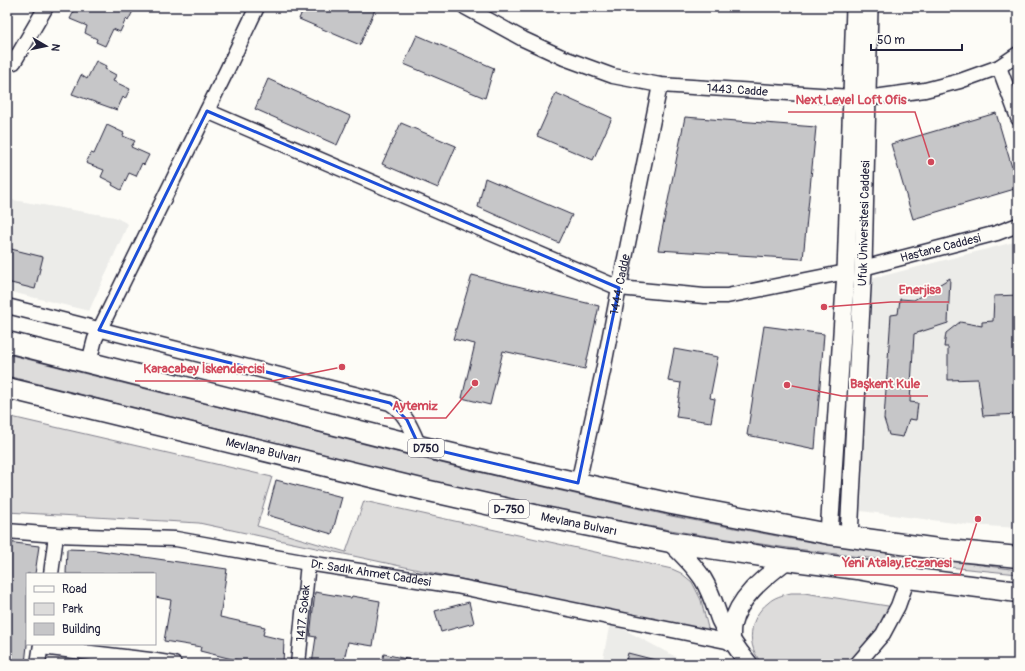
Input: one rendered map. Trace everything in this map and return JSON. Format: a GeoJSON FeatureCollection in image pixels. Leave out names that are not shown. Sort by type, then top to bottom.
{"type":"FeatureCollection","features":[{"type":"Feature","properties":{"kind":"highway","name":"D750"},"geometry":{"type":"LineString","coordinates":[[7,342],[419,446],[578,483],[672,504],[829,534],[849,536]]}},
{"type":"Feature","properties":{"kind":"highway","name":"Mevlana Bulvarı"},"geometry":{"type":"LineString","coordinates":[[7,388],[425,490],[539,516],[670,542],[857,569],[908,578],[1018,592]]}},
{"type":"Feature","properties":{"kind":"highway"},"geometry":{"type":"LineString","coordinates":[[849,536],[938,549],[1018,557]]}},
{"type":"Feature","properties":{"kind":"highway"},"geometry":{"type":"LineString","coordinates":[[996,555],[1018,550]]}},
{"type":"Feature","properties":{"kind":"main road","name":"Ufuk Üniversitesi Caddesi"},"geometry":{"type":"LineString","coordinates":[[855,7],[860,97]]}},
{"type":"Feature","properties":{"kind":"main road","name":"Ufuk Üniversitesi Caddesi"},"geometry":{"type":"LineString","coordinates":[[849,536],[854,270],[860,97],[869,7]]}},
{"type":"Feature","properties":{"kind":"main road","name":"Ufuk Üniversitesi Caddesi"},"geometry":{"type":"LineString","coordinates":[[829,534],[854,270]]}},
{"type":"Feature","properties":{"kind":"main road"},"geometry":{"type":"LineString","coordinates":[[670,542],[685,556],[704,580],[731,642],[749,664]]}},
{"type":"Feature","properties":{"kind":"main road"},"geometry":{"type":"LineString","coordinates":[[731,642],[732,626],[737,612],[744,600],[753,588],[787,560]]}},
{"type":"Feature","properties":{"kind":"street"},"geometry":{"type":"LineString","coordinates":[[14,62],[46,7]]}},
{"type":"Feature","properties":{"kind":"street"},"geometry":{"type":"LineString","coordinates":[[89,362],[94,339],[257,7]]}},
{"type":"Feature","properties":{"kind":"street","name":"1443. Cadde"},"geometry":{"type":"LineString","coordinates":[[465,7],[523,39],[564,58],[613,76],[660,86],[860,97],[925,90],[960,82],[999,67],[1018,54]]}},
{"type":"Feature","properties":{"kind":"street"},"geometry":{"type":"LineString","coordinates":[[999,67],[1018,118]]}},
{"type":"Feature","properties":{"kind":"street","name":"1444. Cadde"},"geometry":{"type":"LineString","coordinates":[[578,483],[603,371],[660,86]]}},
{"type":"Feature","properties":{"kind":"street","name":"Hastane Caddesi"},"geometry":{"type":"LineString","coordinates":[[207,111],[619,288],[704,296],[727,296],[854,270],[997,233],[1018,225]]}},
{"type":"Feature","properties":{"kind":"street"},"geometry":{"type":"LineString","coordinates":[[7,306],[390,403],[397,407],[407,420],[419,446]]}},
{"type":"Feature","properties":{"kind":"street","name":"Dr. Sadık Ahmet Caddesi"},"geometry":{"type":"LineString","coordinates":[[7,532],[176,539],[308,563],[456,586],[731,642]]}},
{"type":"Feature","properties":{"kind":"street"},"geometry":{"type":"LineString","coordinates":[[51,573],[56,535]]}},
{"type":"Feature","properties":{"kind":"street","name":"1417. Sokak"},"geometry":{"type":"LineString","coordinates":[[298,664],[308,563]]}},
{"type":"Feature","properties":{"kind":"street"},"geometry":{"type":"LineString","coordinates":[[857,664],[883,634],[898,606],[908,578]]}},
{"type":"Feature","properties":{"kind":"street"},"geometry":{"type":"LineString","coordinates":[[38,664],[41,646],[174,664]]}},
{"type":"Feature","properties":{"kind":"highlighted area"},"geometry":{"type":"Polygon","coordinates":[[[207,111],[619,288],[578,483],[419,446],[407,420],[390,403],[99,330],[207,111]]]}},
{"type":"Feature","properties":{"kind":"shaded area"},"geometry":{"type":"Polygon","coordinates":[[[7,199],[115,217],[128,224],[89,311],[7,291],[7,199]]]}},
{"type":"Feature","properties":{"kind":"shaded area"},"geometry":{"type":"Polygon","coordinates":[[[1018,241],[1018,528],[970,525],[861,511],[871,279],[1018,241]]]}},
{"type":"Feature","properties":{"kind":"shaded area"},"geometry":{"type":"Polygon","coordinates":[[[610,622],[689,664],[602,664],[610,622]]]}},
{"type":"Feature","properties":{"kind":"green space"},"geometry":{"type":"Polygon","coordinates":[[[7,354],[461,468],[671,516],[798,540],[1018,570],[1018,574],[909,563],[781,547],[682,532],[576,513],[431,481],[7,376],[7,354]]]}},
{"type":"Feature","properties":{"kind":"green space"},"geometry":{"type":"Polygon","coordinates":[[[7,416],[272,477],[257,526],[346,552],[364,501],[672,569],[681,573],[692,582],[701,600],[709,632],[199,523],[7,512],[7,416]]]}},
{"type":"Feature","properties":{"kind":"green space"},"geometry":{"type":"Polygon","coordinates":[[[791,593],[804,593],[888,606],[890,609],[872,639],[851,664],[763,664],[757,657],[752,641],[753,624],[762,609],[770,601],[779,596],[791,593]]]}},
{"type":"Feature","properties":{"kind":"building"},"geometry":{"type":"Polygon","coordinates":[[[79,7],[124,7],[133,11],[128,21],[126,19],[120,32],[113,29],[105,46],[96,42],[97,39],[85,33],[87,26],[70,19],[75,9],[78,10],[79,7]]]}},
{"type":"Feature","properties":{"kind":"building"},"geometry":{"type":"Polygon","coordinates":[[[304,7],[376,7],[360,45],[299,19],[304,7]]]}},
{"type":"Feature","properties":{"kind":"building"},"geometry":{"type":"Polygon","coordinates":[[[417,35],[494,68],[485,98],[404,64],[417,35]]]}},
{"type":"Feature","properties":{"kind":"building"},"geometry":{"type":"Polygon","coordinates":[[[96,61],[106,66],[105,69],[116,75],[113,81],[130,89],[125,99],[123,97],[117,110],[72,94],[81,75],[87,79],[96,61]]]}},
{"type":"Feature","properties":{"kind":"building"},"geometry":{"type":"Polygon","coordinates":[[[268,79],[350,116],[337,145],[255,109],[268,79]]]}},
{"type":"Feature","properties":{"kind":"building"},"geometry":{"type":"Polygon","coordinates":[[[556,93],[612,118],[593,160],[537,136],[556,93]]]}},
{"type":"Feature","properties":{"kind":"building"},"geometry":{"type":"Polygon","coordinates":[[[996,113],[1018,188],[913,219],[891,144],[996,113]]]}},
{"type":"Feature","properties":{"kind":"building"},"geometry":{"type":"Polygon","coordinates":[[[685,117],[816,127],[803,259],[658,250],[685,117]]]}},
{"type":"Feature","properties":{"kind":"building"},"geometry":{"type":"Polygon","coordinates":[[[401,123],[456,146],[438,188],[382,164],[401,123]]]}},
{"type":"Feature","properties":{"kind":"building"},"geometry":{"type":"Polygon","coordinates":[[[107,125],[124,133],[123,136],[135,141],[131,147],[149,155],[144,165],[142,163],[136,176],[129,173],[121,190],[112,185],[113,183],[101,177],[104,170],[86,163],[91,153],[94,154],[107,125]]]}},
{"type":"Feature","properties":{"kind":"building"},"geometry":{"type":"Polygon","coordinates":[[[485,178],[572,215],[559,243],[478,207],[485,178]]]}},
{"type":"Feature","properties":{"kind":"building"},"geometry":{"type":"Polygon","coordinates":[[[7,248],[43,257],[35,289],[7,282],[7,248]]]}},
{"type":"Feature","properties":{"kind":"building"},"geometry":{"type":"Polygon","coordinates":[[[472,275],[599,306],[585,369],[503,351],[490,405],[462,398],[475,344],[453,339],[472,275]]]}},
{"type":"Feature","properties":{"kind":"building"},"geometry":{"type":"Polygon","coordinates":[[[950,278],[948,323],[914,334],[910,402],[918,403],[916,420],[909,419],[903,437],[889,435],[884,419],[891,315],[898,314],[900,299],[914,300],[950,278]]]}},
{"type":"Feature","properties":{"kind":"building"},"geometry":{"type":"Polygon","coordinates":[[[1018,295],[1018,414],[983,416],[978,379],[948,380],[948,347],[944,347],[946,333],[960,322],[982,326],[982,322],[993,321],[994,296],[1018,295]]]}},
{"type":"Feature","properties":{"kind":"building"},"geometry":{"type":"Polygon","coordinates":[[[764,326],[824,334],[815,449],[747,435],[764,326]]]}},
{"type":"Feature","properties":{"kind":"building"},"geometry":{"type":"Polygon","coordinates":[[[674,349],[718,357],[710,398],[715,399],[711,422],[676,417],[681,383],[668,381],[674,349]]]}},
{"type":"Feature","properties":{"kind":"building"},"geometry":{"type":"Polygon","coordinates":[[[276,480],[342,497],[332,534],[267,515],[276,480]]]}},
{"type":"Feature","properties":{"kind":"building"},"geometry":{"type":"Polygon","coordinates":[[[7,542],[39,546],[35,573],[26,573],[27,645],[25,664],[7,664],[7,542]]]}},
{"type":"Feature","properties":{"kind":"building"},"geometry":{"type":"Polygon","coordinates":[[[67,549],[95,550],[227,569],[220,617],[265,627],[263,635],[284,640],[283,664],[252,664],[200,651],[201,647],[164,641],[171,600],[156,597],[156,573],[66,573],[67,549]]]}},
{"type":"Feature","properties":{"kind":"building"},"geometry":{"type":"Polygon","coordinates":[[[315,592],[380,601],[373,646],[348,642],[343,664],[312,664],[316,637],[310,636],[315,592]]]}},
{"type":"Feature","properties":{"kind":"building"},"geometry":{"type":"Polygon","coordinates":[[[469,602],[474,623],[441,632],[435,611],[469,602]]]}},
{"type":"Feature","properties":{"kind":"building"},"geometry":{"type":"Polygon","coordinates":[[[628,653],[659,661],[658,664],[625,664],[628,653]]]}},
{"type":"Feature","properties":{"kind":"building"},"geometry":{"type":"Polygon","coordinates":[[[384,654],[411,660],[411,664],[381,664],[384,654]]]}},
{"type":"Feature","properties":{"kind":"place","name":"Next Level Loft Ofis"},"geometry":{"type":"Point","coordinates":[931,162]}},
{"type":"Feature","properties":{"kind":"place","name":"Enerjisa"},"geometry":{"type":"Point","coordinates":[824,307]}},
{"type":"Feature","properties":{"kind":"place","name":"Karacabey İskendercisi"},"geometry":{"type":"Point","coordinates":[342,367]}},
{"type":"Feature","properties":{"kind":"place","name":"Aytemiz"},"geometry":{"type":"Point","coordinates":[475,383]}},
{"type":"Feature","properties":{"kind":"place","name":"Başkent Kule"},"geometry":{"type":"Point","coordinates":[787,385]}},
{"type":"Feature","properties":{"kind":"place","name":"Yeni Atalay Eczanesi"},"geometry":{"type":"Point","coordinates":[978,519]}}]}
